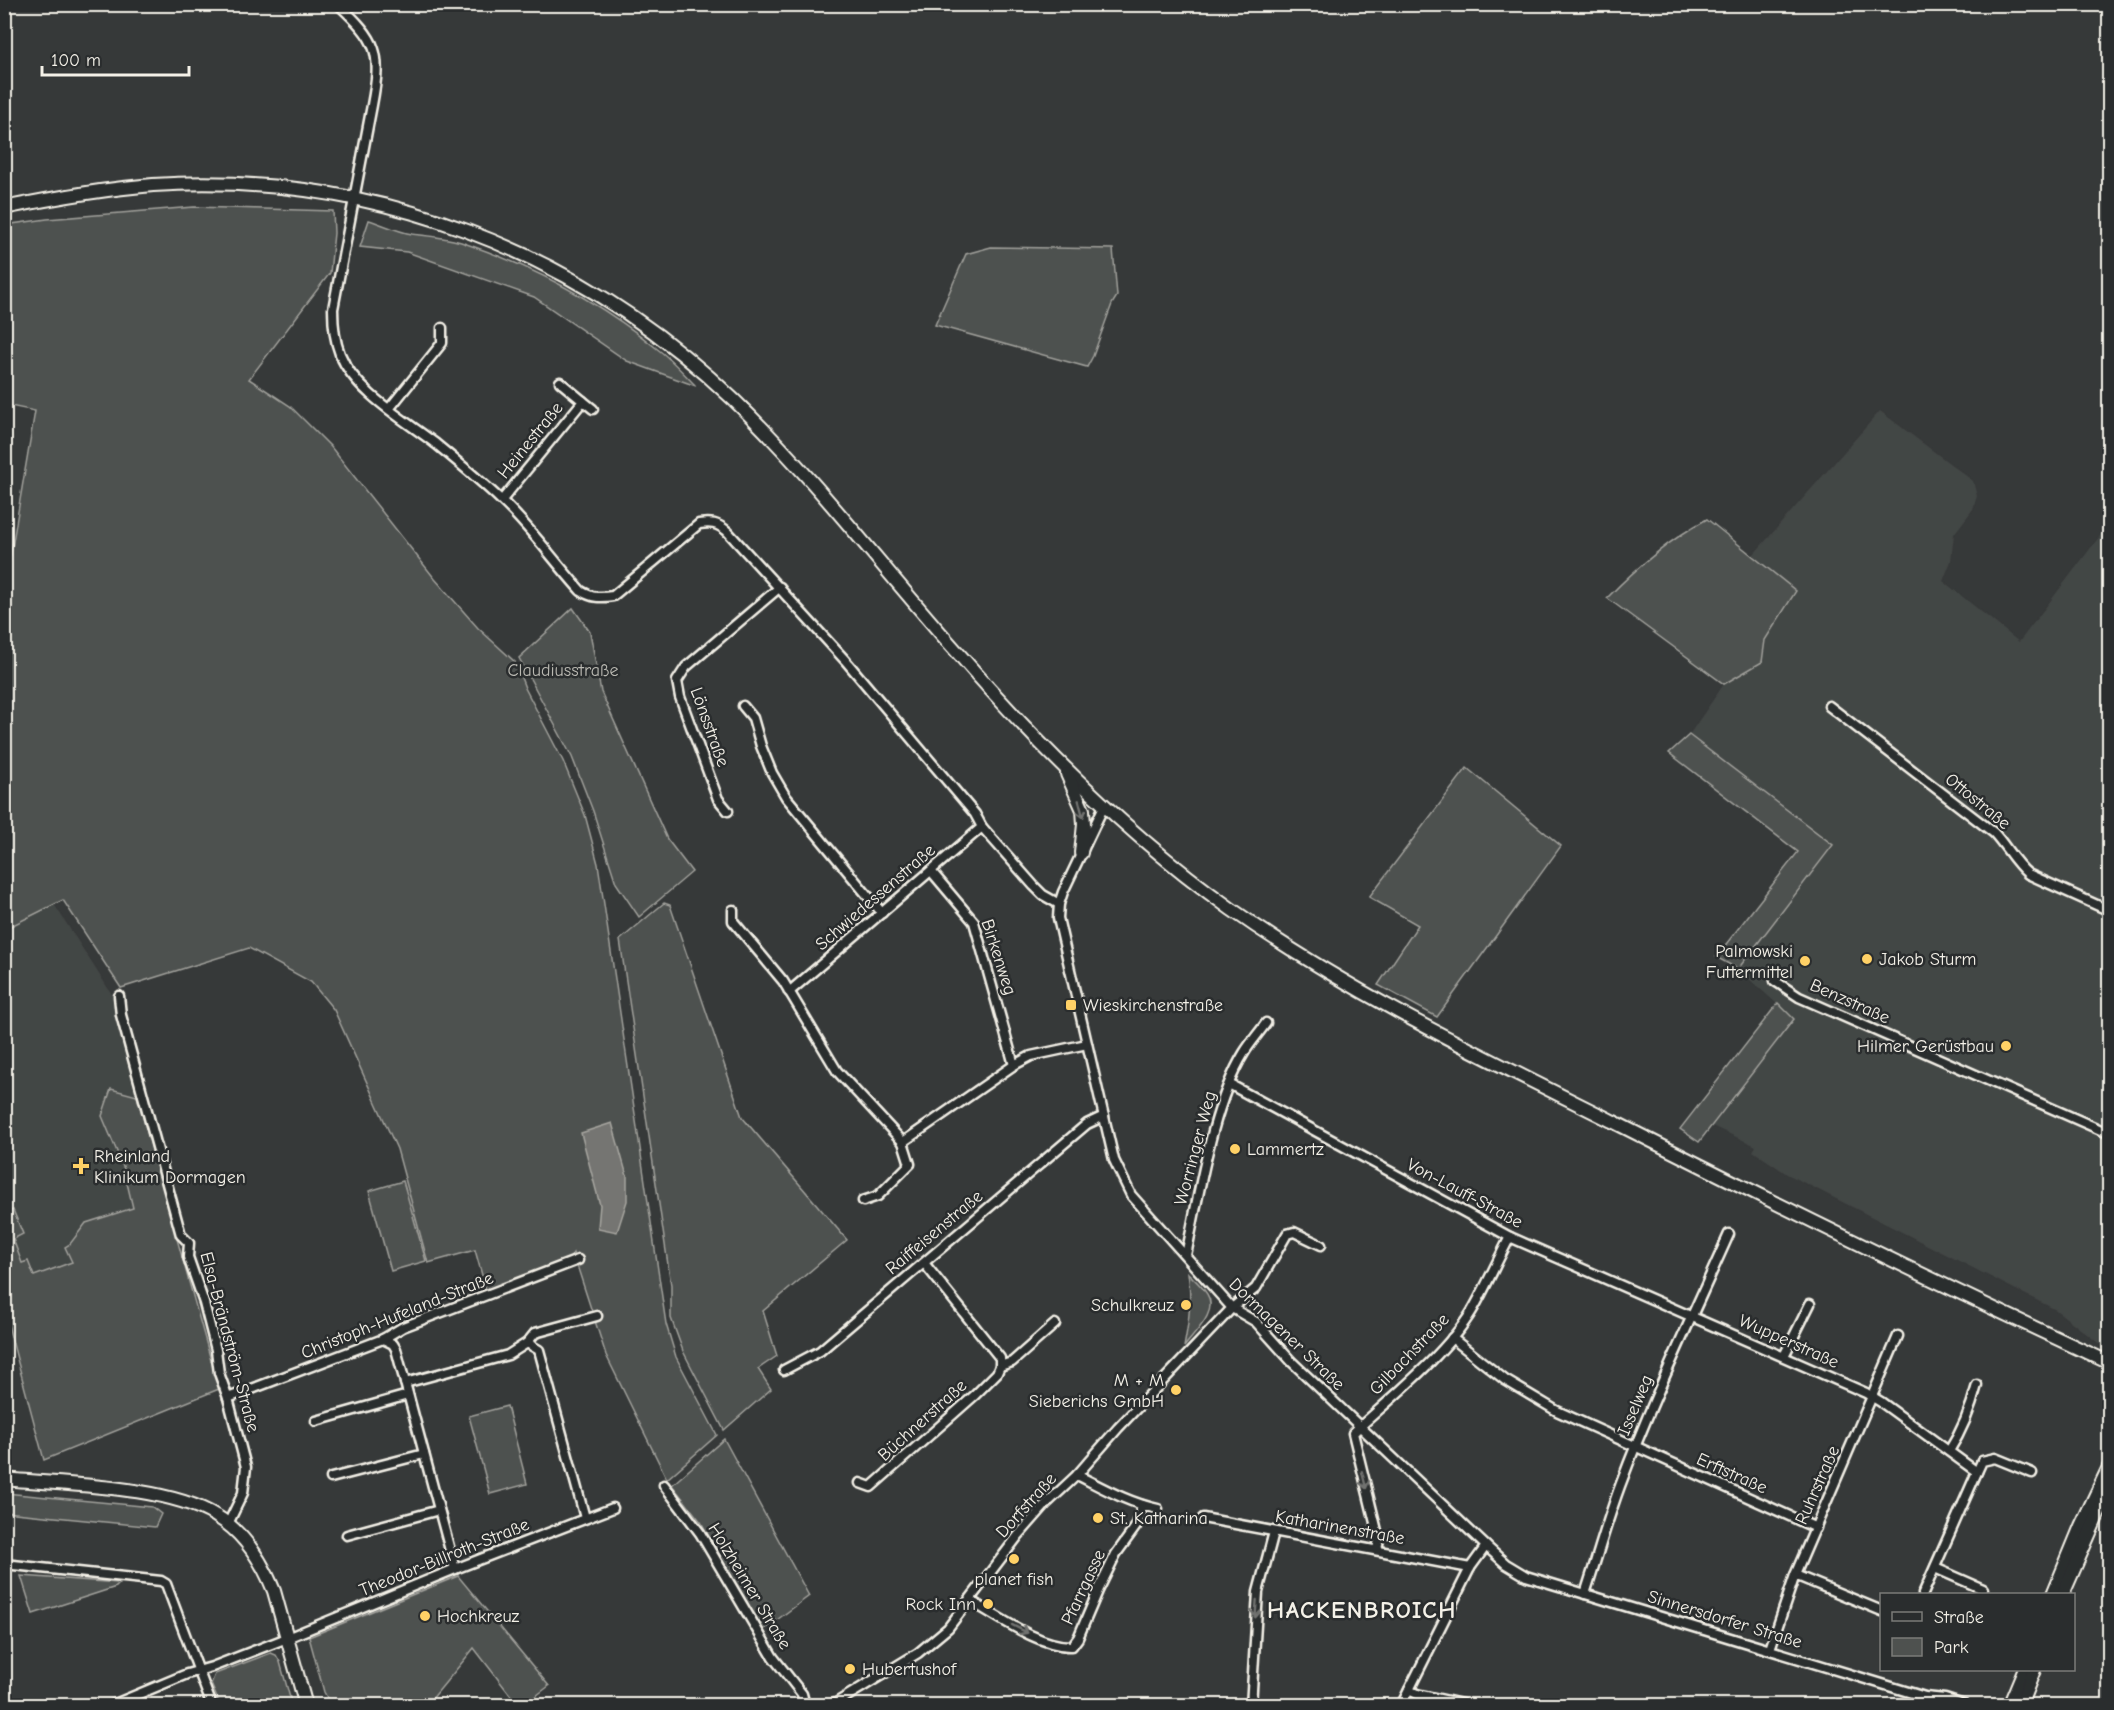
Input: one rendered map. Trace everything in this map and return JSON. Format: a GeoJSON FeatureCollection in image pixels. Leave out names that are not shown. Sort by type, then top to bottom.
{"type":"FeatureCollection","features":[{"type":"Feature","properties":{"kind":"main road"},"geometry":{"type":"LineString","coordinates":[[4,208],[112,190],[186,184],[271,186],[355,198],[406,211],[466,229],[543,262],[616,304],[683,354],[737,402],[773,439],[957,653],[1064,768],[1104,806],[1180,871],[1234,911],[1355,988],[1577,1104],[1800,1216],[2109,1363]]}},
{"type":"Feature","properties":{"kind":"main road"},"geometry":{"type":"LineString","coordinates":[[1064,768],[1083,810],[1081,853]]}},
{"type":"Feature","properties":{"kind":"main road"},"geometry":{"type":"LineString","coordinates":[[2053,1593],[2109,1465]]}},
{"type":"Feature","properties":{"kind":"main road"},"geometry":{"type":"LineString","coordinates":[[4,1479],[152,1495],[195,1506],[228,1524],[250,1547],[274,1591],[306,1706]]}},
{"type":"Feature","properties":{"kind":"main road"},"geometry":{"type":"LineString","coordinates":[[2063,1593],[2109,1487]]}},
{"type":"Feature","properties":{"kind":"main road"},"geometry":{"type":"LineString","coordinates":[[2009,1706],[2024,1671]]}},
{"type":"Feature","properties":{"kind":"main road"},"geometry":{"type":"LineString","coordinates":[[2020,1706],[2034,1671]]}},
{"type":"Feature","properties":{"kind":"street"},"geometry":{"type":"LineString","coordinates":[[338,4],[365,31],[375,50],[378,75],[333,309],[333,331],[340,355],[352,373],[369,393],[445,451],[502,500],[581,591],[591,597],[613,596],[699,524],[709,522],[718,524],[780,587],[967,805],[982,827],[1043,895],[1059,904]]}},
{"type":"Feature","properties":{"kind":"street"},"geometry":{"type":"LineString","coordinates":[[389,409],[442,342],[442,328]]}},
{"type":"Feature","properties":{"kind":"street","name":"Heinestraße"},"geometry":{"type":"LineString","coordinates":[[560,382],[593,410]]}},
{"type":"Feature","properties":{"kind":"street","name":"Heinestraße"},"geometry":{"type":"LineString","coordinates":[[502,500],[583,401]]}},
{"type":"Feature","properties":{"kind":"street","name":"Lönsstraße"},"geometry":{"type":"LineString","coordinates":[[728,811],[718,799],[680,696],[677,681],[686,668],[780,587]]}},
{"type":"Feature","properties":{"kind":"street"},"geometry":{"type":"LineString","coordinates":[[743,706],[753,718],[772,773],[786,798],[882,913]]}},
{"type":"Feature","properties":{"kind":"street","name":"Ottostraße"},"geometry":{"type":"LineString","coordinates":[[1829,706],[1994,833],[2028,874],[2109,911]]}},
{"type":"Feature","properties":{"kind":"street","name":"Dormagener Straße"},"geometry":{"type":"LineString","coordinates":[[1104,806],[1059,904],[1060,929],[1114,1160],[1131,1195],[1232,1308],[1256,1322],[1292,1362],[1486,1546],[1516,1571]]}},
{"type":"Feature","properties":{"kind":"street","name":"Schwiedessenstraße"},"geometry":{"type":"LineString","coordinates":[[789,992],[982,827]]}},
{"type":"Feature","properties":{"kind":"street","name":"Birkenweg"},"geometry":{"type":"LineString","coordinates":[[931,871],[974,922],[1014,1065]]}},
{"type":"Feature","properties":{"kind":"street"},"geometry":{"type":"LineString","coordinates":[[732,910],[733,921],[783,981],[837,1071],[903,1142],[910,1164],[878,1196],[863,1201]]}},
{"type":"Feature","properties":{"kind":"street","name":"Benzstraße"},"geometry":{"type":"LineString","coordinates":[[1776,981],[1799,997],[2109,1134]]}},
{"type":"Feature","properties":{"kind":"street","name":"Elsa-Brändström-Straße"},"geometry":{"type":"LineString","coordinates":[[119,996],[121,1015],[181,1235],[189,1243],[188,1257],[204,1303],[216,1350],[219,1373],[246,1467],[243,1493],[228,1524]]}},
{"type":"Feature","properties":{"kind":"street","name":"Worringer Weg"},"geometry":{"type":"LineString","coordinates":[[1186,1255],[1215,1126],[1229,1084],[1244,1054],[1266,1023]]}},
{"type":"Feature","properties":{"kind":"street"},"geometry":{"type":"LineString","coordinates":[[903,1142],[1014,1065],[1031,1056],[1087,1044]]}},
{"type":"Feature","properties":{"kind":"street","name":"Von-Lauff-Straße"},"geometry":{"type":"LineString","coordinates":[[1229,1084],[1510,1237],[1692,1316]]}},
{"type":"Feature","properties":{"kind":"street","name":"Raiffeisenstraße"},"geometry":{"type":"LineString","coordinates":[[783,1370],[820,1351],[1087,1124],[1104,1116]]}},
{"type":"Feature","properties":{"kind":"street","name":"Dorfstraße"},"geometry":{"type":"LineString","coordinates":[[831,1706],[918,1653],[948,1628],[1018,1536],[1046,1504],[1077,1475],[1118,1428],[1232,1308],[1256,1288],[1287,1234],[1294,1232],[1321,1245]]}},
{"type":"Feature","properties":{"kind":"street","name":"Isselweg"},"geometry":{"type":"LineString","coordinates":[[1585,1594],[1635,1446],[1729,1234]]}},
{"type":"Feature","properties":{"kind":"street","name":"Gilbachstraße"},"geometry":{"type":"LineString","coordinates":[[1360,1426],[1412,1379],[1452,1338],[1472,1311],[1510,1237]]}},
{"type":"Feature","properties":{"kind":"street","name":"Christoph-Hufeland-Straße"},"geometry":{"type":"LineString","coordinates":[[228,1398],[384,1339],[403,1327],[578,1260]]}},
{"type":"Feature","properties":{"kind":"street"},"geometry":{"type":"LineString","coordinates":[[924,1263],[1000,1358],[1000,1366]]}},
{"type":"Feature","properties":{"kind":"street"},"geometry":{"type":"LineString","coordinates":[[1784,1356],[1810,1304]]}},
{"type":"Feature","properties":{"kind":"street"},"geometry":{"type":"LineString","coordinates":[[405,1383],[508,1355],[527,1343],[535,1333],[597,1316]]}},
{"type":"Feature","properties":{"kind":"street","name":"Wupperstraße"},"geometry":{"type":"LineString","coordinates":[[1692,1316],[1873,1397],[1977,1472]]}},
{"type":"Feature","properties":{"kind":"street","name":"Büchnerstraße"},"geometry":{"type":"LineString","coordinates":[[860,1483],[871,1487],[975,1395],[998,1373],[1000,1366],[1012,1362],[1055,1324]]}},
{"type":"Feature","properties":{"kind":"street","name":"Ruhrstraße"},"geometry":{"type":"LineString","coordinates":[[1770,1649],[1795,1575],[1898,1336]]}},
{"type":"Feature","properties":{"kind":"street","name":"Erftstraße"},"geometry":{"type":"LineString","coordinates":[[1452,1338],[1505,1380],[1549,1406],[1816,1528]]}},
{"type":"Feature","properties":{"kind":"street"},"geometry":{"type":"LineString","coordinates":[[384,1339],[393,1344],[396,1349],[455,1569]]}},
{"type":"Feature","properties":{"kind":"street"},"geometry":{"type":"LineString","coordinates":[[527,1343],[539,1350],[585,1518]]}},
{"type":"Feature","properties":{"kind":"street"},"geometry":{"type":"LineString","coordinates":[[1948,1451],[1972,1404],[1977,1385]]}},
{"type":"Feature","properties":{"kind":"street"},"geometry":{"type":"LineString","coordinates":[[316,1421],[408,1395]]}},
{"type":"Feature","properties":{"kind":"street"},"geometry":{"type":"LineString","coordinates":[[1360,1426],[1353,1433],[1379,1539],[1377,1550]]}},
{"type":"Feature","properties":{"kind":"street"},"geometry":{"type":"LineString","coordinates":[[332,1478],[424,1454]]}},
{"type":"Feature","properties":{"kind":"street"},"geometry":{"type":"LineString","coordinates":[[1923,1593],[1982,1461],[1995,1458],[2032,1473]]}},
{"type":"Feature","properties":{"kind":"street"},"geometry":{"type":"LineString","coordinates":[[1077,1475],[1142,1505],[1158,1509]]}},
{"type":"Feature","properties":{"kind":"street","name":"Holzheimer Straße"},"geometry":{"type":"LineString","coordinates":[[664,1485],[700,1533],[773,1658],[802,1694],[805,1705]]}},
{"type":"Feature","properties":{"kind":"street","name":"Pfarrgasse"},"geometry":{"type":"LineString","coordinates":[[969,1600],[1019,1629],[1062,1646],[1072,1646],[1078,1638],[1116,1554],[1137,1525],[1142,1505]]}},
{"type":"Feature","properties":{"kind":"street","name":"Theodor-Billroth-Straße"},"geometry":{"type":"LineString","coordinates":[[110,1706],[613,1508]]}},
{"type":"Feature","properties":{"kind":"street"},"geometry":{"type":"LineString","coordinates":[[347,1535],[439,1510]]}},
{"type":"Feature","properties":{"kind":"street","name":"Katharinenstraße"},"geometry":{"type":"LineString","coordinates":[[1203,1518],[1470,1568]]}},
{"type":"Feature","properties":{"kind":"street"},"geometry":{"type":"LineString","coordinates":[[1251,1706],[1257,1592],[1274,1532]]}},
{"type":"Feature","properties":{"kind":"street"},"geometry":{"type":"LineString","coordinates":[[1401,1706],[1470,1568],[1486,1546]]}},
{"type":"Feature","properties":{"kind":"street"},"geometry":{"type":"LineString","coordinates":[[4,1564],[161,1581],[166,1584],[213,1706]]}},
{"type":"Feature","properties":{"kind":"street"},"geometry":{"type":"LineString","coordinates":[[1935,1568],[1983,1589]]}},
{"type":"Feature","properties":{"kind":"street","name":"Sinnersdorfer Straße"},"geometry":{"type":"LineString","coordinates":[[1516,1571],[1526,1576],[1925,1697],[1945,1699],[1967,1706]]}},
{"type":"Feature","properties":{"kind":"street"},"geometry":{"type":"LineString","coordinates":[[1795,1575],[1880,1611]]}},
{"type":"Feature","properties":{"kind":"street"},"geometry":{"type":"LineString","coordinates":[[1409,1690],[1417,1694],[1471,1706]]}},
{"type":"Feature","properties":{"kind":"street","name":"Sinnersdorfer Straße"},"geometry":{"type":"LineString","coordinates":[[1925,1697],[1938,1706]]}},
{"type":"Feature","properties":{"kind":"street"},"geometry":{"type":"LineString","coordinates":[[799,1706],[818,1706]]}},
{"type":"Feature","properties":{"kind":"shaded area"},"geometry":{"type":"Polygon","coordinates":[[[1880,411],[1973,481],[1977,496],[1973,509],[1954,534],[1951,561],[1943,581],[2019,642],[2109,524],[2109,1348],[2106,1349],[2056,1310],[1787,1174],[1753,1151],[1756,1146],[1712,1126],[1794,1019],[1738,969],[1833,845],[1689,735],[1724,684],[1762,662],[1765,640],[1796,591],[1753,555],[1880,411]]]}},
{"type":"Feature","properties":{"kind":"shaded area","name":"Rheinland Klinikum Dormagen"},"geometry":{"type":"Polygon","coordinates":[[[54,904],[113,996],[135,1086],[177,1237],[5,1307],[5,929],[54,904]]]}},
{"type":"Feature","properties":{"kind":"shaded area"},"geometry":{"type":"Polygon","coordinates":[[[612,1123],[627,1176],[627,1201],[617,1232],[598,1228],[600,1205],[581,1133],[612,1123]]]}},
{"type":"Feature","properties":{"kind":"green space"},"geometry":{"type":"Polygon","coordinates":[[[194,207],[333,211],[334,233],[330,273],[249,379],[290,406],[331,447],[435,579],[478,628],[515,662],[525,688],[563,761],[585,815],[598,864],[666,1324],[676,1357],[717,1435],[667,1479],[606,1355],[573,1253],[569,1260],[487,1293],[475,1250],[428,1263],[397,1149],[334,1010],[311,982],[249,948],[121,988],[63,900],[5,929],[5,589],[35,411],[5,405],[5,225],[47,219],[194,207]]]}},
{"type":"Feature","properties":{"kind":"green space"},"geometry":{"type":"Polygon","coordinates":[[[369,220],[407,233],[461,242],[540,274],[614,317],[669,359],[696,386],[627,361],[534,297],[407,252],[360,247],[369,220]]]}},
{"type":"Feature","properties":{"kind":"green space"},"geometry":{"type":"Polygon","coordinates":[[[991,247],[1113,249],[1117,296],[1087,367],[935,325],[966,254],[991,247]]]}},
{"type":"Feature","properties":{"kind":"green space"},"geometry":{"type":"Polygon","coordinates":[[[1707,519],[1796,591],[1765,640],[1762,662],[1724,684],[1607,598],[1654,555],[1707,519]]]}},
{"type":"Feature","properties":{"kind":"green space","name":"Claudiusstraße"},"geometry":{"type":"Polygon","coordinates":[[[573,608],[590,632],[601,692],[667,839],[692,872],[639,917],[616,883],[593,811],[572,757],[519,658],[573,608]]]}},
{"type":"Feature","properties":{"kind":"green space"},"geometry":{"type":"Polygon","coordinates":[[[1689,735],[1833,845],[1738,969],[1716,957],[1798,852],[1669,753],[1689,735]]]}},
{"type":"Feature","properties":{"kind":"green space"},"geometry":{"type":"Polygon","coordinates":[[[1467,768],[1561,846],[1437,1017],[1378,985],[1418,925],[1369,897],[1467,768]]]}},
{"type":"Feature","properties":{"kind":"green space"},"geometry":{"type":"Polygon","coordinates":[[[664,903],[670,905],[742,1117],[847,1240],[763,1311],[777,1356],[758,1369],[771,1389],[724,1430],[683,1351],[671,1318],[671,1285],[620,940],[664,903]]]}},
{"type":"Feature","properties":{"kind":"green space"},"geometry":{"type":"Polygon","coordinates":[[[1778,1003],[1794,1019],[1699,1142],[1680,1129],[1778,1003]]]}},
{"type":"Feature","properties":{"kind":"green space"},"geometry":{"type":"Polygon","coordinates":[[[111,1089],[137,1096],[219,1389],[44,1460],[5,1314],[5,1213],[13,1210],[23,1234],[13,1239],[22,1263],[28,1261],[34,1276],[72,1262],[65,1247],[86,1223],[133,1208],[123,1166],[102,1116],[111,1089]]]}},
{"type":"Feature","properties":{"kind":"green space"},"geometry":{"type":"Polygon","coordinates":[[[403,1181],[426,1261],[391,1271],[369,1191],[403,1181]]]}},
{"type":"Feature","properties":{"kind":"green space"},"geometry":{"type":"Polygon","coordinates":[[[1188,1273],[1207,1294],[1210,1308],[1204,1322],[1184,1347],[1190,1292],[1188,1273]]]}},
{"type":"Feature","properties":{"kind":"green space"},"geometry":{"type":"Polygon","coordinates":[[[507,1406],[527,1484],[490,1494],[469,1416],[507,1406]]]}},
{"type":"Feature","properties":{"kind":"green space"},"geometry":{"type":"Polygon","coordinates":[[[724,1439],[809,1596],[762,1631],[701,1522],[672,1485],[724,1439]]]}},
{"type":"Feature","properties":{"kind":"green space"},"geometry":{"type":"Polygon","coordinates":[[[5,1493],[152,1507],[161,1514],[155,1527],[5,1512],[5,1493]]]}},
{"type":"Feature","properties":{"kind":"green space"},"geometry":{"type":"Polygon","coordinates":[[[21,1576],[120,1583],[116,1587],[33,1614],[21,1576]]]}},
{"type":"Feature","properties":{"kind":"green space"},"geometry":{"type":"Polygon","coordinates":[[[458,1576],[549,1686],[524,1705],[518,1705],[474,1648],[427,1705],[331,1705],[324,1692],[309,1637],[458,1576]]]}},
{"type":"Feature","properties":{"kind":"green space"},"geometry":{"type":"Polygon","coordinates":[[[271,1653],[276,1655],[280,1662],[292,1705],[220,1705],[211,1684],[215,1674],[271,1653]]]}},
{"type":"Feature","properties":{"kind":"place","name":"Jakob Sturm"},"geometry":{"type":"Point","coordinates":[1867,959]}},
{"type":"Feature","properties":{"kind":"place","name":"Palmowski Futtermittel"},"geometry":{"type":"Point","coordinates":[1805,961]}},
{"type":"Feature","properties":{"kind":"place","name":"Wieskirchenstraße"},"geometry":{"type":"Point","coordinates":[1071,1005]}},
{"type":"Feature","properties":{"kind":"place","name":"Hilmer Gerüstbau"},"geometry":{"type":"Point","coordinates":[2006,1046]}},
{"type":"Feature","properties":{"kind":"place","name":"Lammertz"},"geometry":{"type":"Point","coordinates":[1235,1149]}},
{"type":"Feature","properties":{"kind":"place","name":"Rheinland Klinikum Dormagen"},"geometry":{"type":"Point","coordinates":[81,1166]}},
{"type":"Feature","properties":{"kind":"place","name":"Schulkreuz"},"geometry":{"type":"Point","coordinates":[1186,1305]}},
{"type":"Feature","properties":{"kind":"place","name":"M + M Sieberichs GmbH"},"geometry":{"type":"Point","coordinates":[1176,1390]}},
{"type":"Feature","properties":{"kind":"place","name":"St. Katharina"},"geometry":{"type":"Point","coordinates":[1098,1518]}},
{"type":"Feature","properties":{"kind":"place","name":"planet fish"},"geometry":{"type":"Point","coordinates":[1014,1559]}},
{"type":"Feature","properties":{"kind":"place","name":"Rock Inn"},"geometry":{"type":"Point","coordinates":[988,1604]}},
{"type":"Feature","properties":{"kind":"place","name":"Hochkreuz"},"geometry":{"type":"Point","coordinates":[425,1616]}},
{"type":"Feature","properties":{"kind":"place","name":"Hubertushof"},"geometry":{"type":"Point","coordinates":[850,1669]}},
{"type":"Feature","properties":{"kind":"district","name":"HACKENBROICH"},"geometry":{"type":"Point","coordinates":[1362,1610]}}]}
